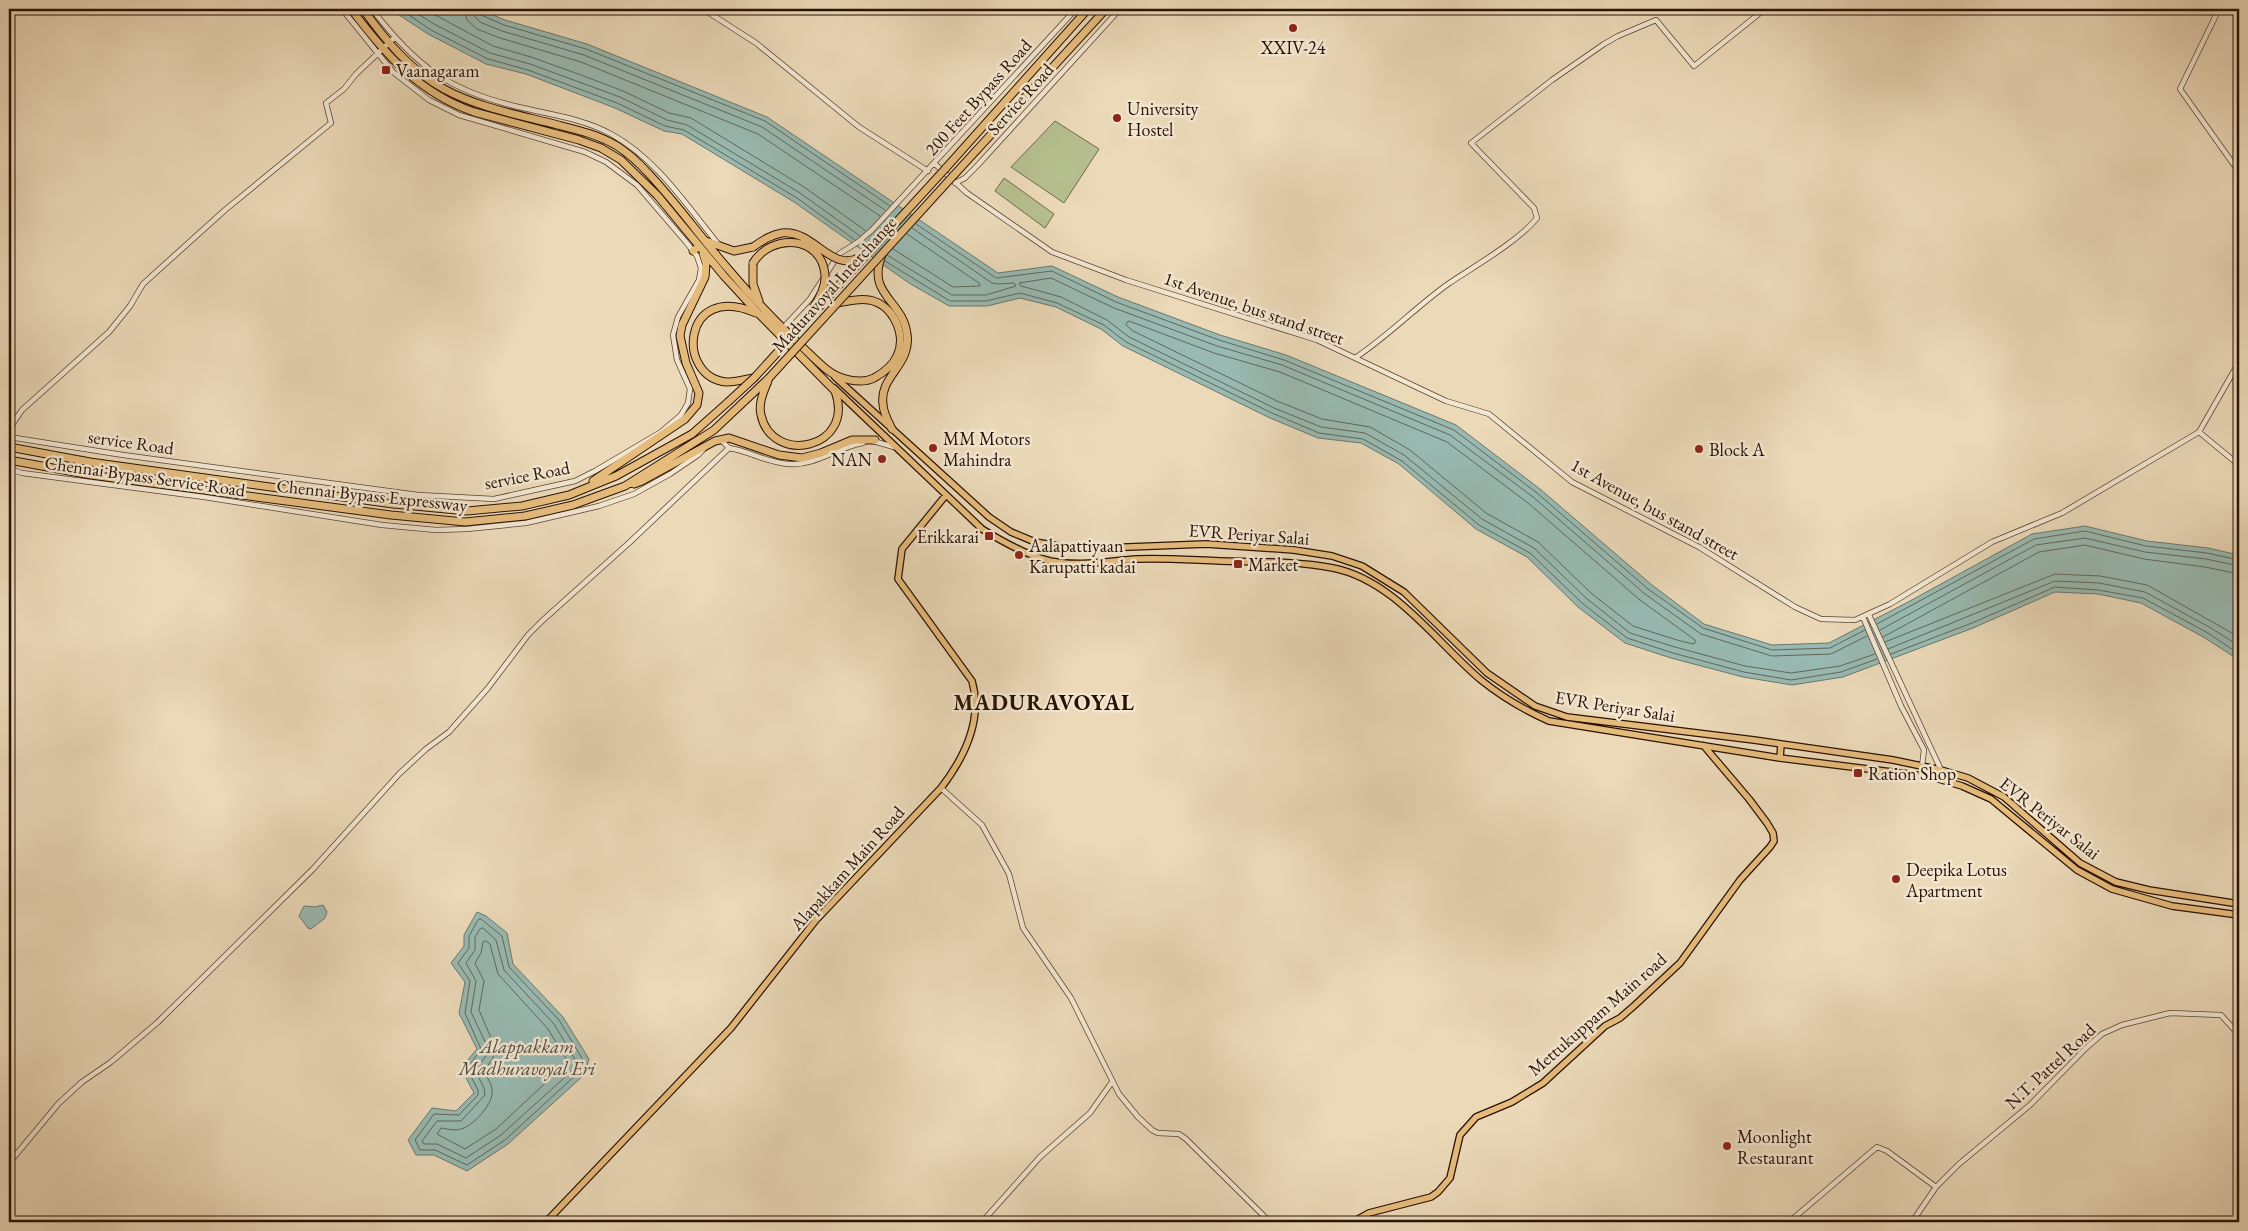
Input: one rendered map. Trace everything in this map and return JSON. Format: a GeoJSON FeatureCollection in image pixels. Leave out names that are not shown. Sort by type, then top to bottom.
{"type":"FeatureCollection","features":[{"type":"Feature","properties":{"kind":"highway"},"geometry":{"type":"LineString","coordinates":[[351,9],[380,52],[420,85],[459,107],[579,140],[601,148],[615,156],[649,186],[700,247],[827,371],[850,380],[873,379],[894,361],[900,347],[899,329],[892,316],[882,305],[859,298],[838,303]]}},
{"type":"Feature","properties":{"kind":"highway"},"geometry":{"type":"LineString","coordinates":[[363,9],[422,75],[459,96],[492,108],[588,134],[616,145],[638,163],[678,208],[700,247],[706,263],[705,277],[682,325],[680,336],[686,363],[698,394],[697,405],[685,419],[608,473],[569,495]]}},
{"type":"Feature","properties":{"kind":"highway","name":"Maduravoyal Interchange"},"geometry":{"type":"LineString","coordinates":[[728,402],[754,378],[1088,9]]}},
{"type":"Feature","properties":{"kind":"highway"},"geometry":{"type":"LineString","coordinates":[[954,179],[1106,9]]}},
{"type":"Feature","properties":{"kind":"highway","name":"Maduravoyal Interchange"},"geometry":{"type":"LineString","coordinates":[[736,410],[769,378],[883,252],[954,179]]}},
{"type":"Feature","properties":{"kind":"highway"},"geometry":{"type":"LineString","coordinates":[[678,208],[684,202]]}},
{"type":"Feature","properties":{"kind":"highway"},"geometry":{"type":"LineString","coordinates":[[700,247],[720,247],[739,251],[753,247],[770,236],[789,233],[809,239],[837,259],[856,258],[874,246]]}},
{"type":"Feature","properties":{"kind":"highway"},"geometry":{"type":"LineString","coordinates":[[761,305],[753,284],[753,262],[766,248],[774,244],[784,242],[805,246],[817,255],[826,274],[824,288],[802,325]]}},
{"type":"Feature","properties":{"kind":"highway"},"geometry":{"type":"LineString","coordinates":[[883,252],[877,267],[878,280],[883,293],[904,321],[908,343],[899,367],[888,380],[882,402],[892,428]]}},
{"type":"Feature","properties":{"kind":"highway"},"geometry":{"type":"LineString","coordinates":[[727,273],[759,314],[835,391],[839,402],[838,419],[832,430],[821,440],[802,446],[793,445],[773,436],[761,415],[760,407],[769,378]]}},
{"type":"Feature","properties":{"kind":"highway"},"geometry":{"type":"LineString","coordinates":[[754,378],[726,382],[714,378],[702,368],[696,359],[693,340],[699,321],[720,306],[731,305],[759,314]]}},
{"type":"Feature","properties":{"kind":"highway","name":"Chennai Bypass Expressway"},"geometry":{"type":"LineString","coordinates":[[9,447],[110,465],[393,504],[467,511],[522,506],[569,495],[620,474],[692,434],[728,402]]}},
{"type":"Feature","properties":{"kind":"highway","name":"Chennai Bypass Expressway"},"geometry":{"type":"LineString","coordinates":[[9,460],[101,476],[391,515],[464,522],[535,514],[573,505],[625,486],[714,430],[736,410]]}},
{"type":"Feature","properties":{"kind":"highway"},"geometry":{"type":"LineString","coordinates":[[625,486],[642,481],[707,445],[729,438],[779,455],[802,458],[821,453],[852,440],[875,440]]}},
{"type":"Feature","properties":{"kind":"main road","name":"EVR Periyar Salai"},"geometry":{"type":"LineString","coordinates":[[827,371],[989,517],[1011,532],[1035,542],[1077,549],[1206,544],[1294,550],[1332,556],[1362,566],[1404,592],[1503,686],[1535,706],[1561,716],[1781,744],[1941,770],[1968,778],[2004,797],[2080,863],[2116,882],[2158,892],[2239,904]]}},
{"type":"Feature","properties":{"kind":"main road","name":"EVR Periyar Salai"},"geometry":{"type":"LineString","coordinates":[[828,382],[982,529],[1004,543],[1050,561],[1072,564],[1149,559],[1249,561],[1333,568],[1359,576],[1384,590],[1503,696],[1523,710],[1549,721],[1780,758],[1932,777],[1962,786],[1990,799],[2077,870],[2112,890],[2172,906],[2239,915]]}},
{"type":"Feature","properties":{"kind":"main road","name":"Alapakkam Main Road"},"geometry":{"type":"LineString","coordinates":[[546,1222],[731,1028],[816,920],[941,788],[955,769],[970,740],[975,690],[972,681],[898,579],[902,549],[946,495]]}},
{"type":"Feature","properties":{"kind":"main road"},"geometry":{"type":"LineString","coordinates":[[1149,546],[1149,559]]}},
{"type":"Feature","properties":{"kind":"main road"},"geometry":{"type":"LineString","coordinates":[[1465,664],[1471,657]]}},
{"type":"Feature","properties":{"kind":"main road"},"geometry":{"type":"LineString","coordinates":[[1780,758],[1781,744]]}},
{"type":"Feature","properties":{"kind":"main road","name":"Mettukuppam Main road"},"geometry":{"type":"LineString","coordinates":[[1353,1222],[1369,1213],[1431,1197],[1438,1192],[1450,1178],[1460,1135],[1476,1117],[1512,1102],[1543,1083],[1604,1026],[1620,1018],[1635,1005],[1680,962],[1740,880],[1770,847],[1774,841],[1773,833],[1749,799],[1704,746]]}},
{"type":"Feature","properties":{"kind":"street"},"geometry":{"type":"LineString","coordinates":[[342,9],[380,52]]}},
{"type":"Feature","properties":{"kind":"street"},"geometry":{"type":"LineString","coordinates":[[372,9],[392,40],[426,67],[460,88],[503,104],[572,119],[610,134],[645,159],[684,202],[720,247]]}},
{"type":"Feature","properties":{"kind":"street"},"geometry":{"type":"LineString","coordinates":[[703,9],[756,43],[860,127],[928,171]]}},
{"type":"Feature","properties":{"kind":"street","name":"200 Feet Bypass Road"},"geometry":{"type":"LineString","coordinates":[[783,328],[810,299],[838,254],[864,238],[899,202],[1076,9]]}},
{"type":"Feature","properties":{"kind":"street","name":"Service Road"},"geometry":{"type":"LineString","coordinates":[[954,179],[965,178],[977,166],[1120,9]]}},
{"type":"Feature","properties":{"kind":"street"},"geometry":{"type":"LineString","coordinates":[[1355,358],[1378,342],[1447,285],[1532,225],[1537,218],[1534,208],[1471,143],[1552,80],[1618,36],[1656,20],[1694,66],[1765,9]]}},
{"type":"Feature","properties":{"kind":"street"},"geometry":{"type":"LineString","coordinates":[[2219,9],[2180,89],[2239,172]]}},
{"type":"Feature","properties":{"kind":"street"},"geometry":{"type":"LineString","coordinates":[[9,429],[22,410],[109,332],[130,306],[143,284],[225,210],[332,123],[326,104],[344,89],[392,40]]}},
{"type":"Feature","properties":{"kind":"street"},"geometry":{"type":"LineString","coordinates":[[935,164],[954,179]]}},
{"type":"Feature","properties":{"kind":"street","name":"1st Avenue, bus stand street"},"geometry":{"type":"LineString","coordinates":[[954,179],[1052,252],[1126,280],[1317,340],[1446,402],[1489,414],[1572,482],[1699,547],[1795,606],[1821,619],[1854,620],[1870,615],[1992,542],[2062,513],[2198,432],[2239,362],[2239,350]]}},
{"type":"Feature","properties":{"kind":"street","name":"service Road"},"geometry":{"type":"LineString","coordinates":[[9,437],[123,455],[408,494],[494,499],[576,481],[661,432],[681,415],[688,403],[690,389],[677,360],[673,335],[675,324],[701,273],[700,247]]}},
{"type":"Feature","properties":{"kind":"street"},"geometry":{"type":"LineString","coordinates":[[2198,432],[2239,465]]}},
{"type":"Feature","properties":{"kind":"street"},"geometry":{"type":"LineString","coordinates":[[722,440],[729,448],[788,464],[816,460],[842,448],[875,440],[897,448]]}},
{"type":"Feature","properties":{"kind":"street","name":"Chennai Bypass Service Road"},"geometry":{"type":"LineString","coordinates":[[9,469],[22,473],[204,497],[382,525],[436,530],[467,529],[519,524],[599,506],[634,494],[698,455],[707,445]]}},
{"type":"Feature","properties":{"kind":"street"},"geometry":{"type":"LineString","coordinates":[[9,1163],[59,1103],[82,1082],[111,1062],[164,1015],[313,869],[399,774],[426,749],[449,732],[488,688],[528,635],[542,621],[630,542],[729,448]]}},
{"type":"Feature","properties":{"kind":"street"},"geometry":{"type":"LineString","coordinates":[[1870,615],[1941,770]]}},
{"type":"Feature","properties":{"kind":"street"},"geometry":{"type":"LineString","coordinates":[[1863,617],[1902,706],[1924,750],[1922,766]]}},
{"type":"Feature","properties":{"kind":"street"},"geometry":{"type":"LineString","coordinates":[[941,788],[982,825],[1009,874],[1023,928],[1071,998],[1086,1024],[1112,1082],[1145,1124],[1158,1133],[1172,1133],[1186,1139],[1270,1222]]}},
{"type":"Feature","properties":{"kind":"street","name":"N.T. Pattel Road"},"geometry":{"type":"LineString","coordinates":[[1912,1222],[1936,1187],[2047,1089],[2086,1048],[2108,1031],[2122,1024],[2170,1013],[2222,1015],[2239,1035]]}},
{"type":"Feature","properties":{"kind":"street"},"geometry":{"type":"LineString","coordinates":[[982,1222],[1040,1157],[1090,1113],[1112,1082]]}},
{"type":"Feature","properties":{"kind":"street"},"geometry":{"type":"LineString","coordinates":[[1789,1222],[1874,1149],[1880,1147],[1936,1187]]}},
{"type":"Feature","properties":{"kind":"green space"},"geometry":{"type":"Polygon","coordinates":[[[1055,121],[1099,149],[1064,203],[1011,167],[1055,121]]]}},
{"type":"Feature","properties":{"kind":"green space"},"geometry":{"type":"Polygon","coordinates":[[[1004,178],[1054,214],[1045,228],[995,191],[1004,178]]]}},
{"type":"Feature","properties":{"kind":"water"},"geometry":{"type":"Polygon","coordinates":[[[393,9],[478,9],[505,20],[587,44],[767,117],[998,273],[1052,266],[1118,297],[1220,335],[1286,355],[1456,425],[1540,489],[1652,585],[1704,624],[1772,645],[1829,643],[2032,534],[2085,526],[2147,541],[2208,548],[2239,555],[2239,660],[2205,638],[2141,603],[2098,594],[2055,592],[1973,628],[1843,677],[1792,685],[1743,677],[1671,658],[1625,643],[1578,607],[1527,557],[1476,529],[1399,464],[1361,443],[1318,438],[1270,418],[1123,346],[1101,329],[1056,307],[1020,298],[987,306],[949,306],[909,283],[794,202],[682,134],[664,131],[615,108],[526,74],[486,64],[428,34],[393,9]]]}},
{"type":"Feature","properties":{"kind":"water"},"geometry":{"type":"Polygon","coordinates":[[[323,905],[327,912],[325,918],[311,929],[308,928],[299,916],[304,906],[315,907],[323,905]]]}},
{"type":"Feature","properties":{"kind":"water","name":"Alappakkam Madhuravoyal Eri"},"geometry":{"type":"Polygon","coordinates":[[[477,912],[486,916],[507,933],[513,964],[563,1017],[589,1059],[584,1075],[508,1144],[467,1171],[434,1155],[416,1155],[408,1140],[432,1108],[456,1111],[474,1093],[461,1068],[477,1049],[459,1013],[465,982],[451,963],[464,946],[464,935],[477,912]]]}},
{"type":"Feature","properties":{"kind":"place","name":"XXIV-24"},"geometry":{"type":"Point","coordinates":[1293,28]}},
{"type":"Feature","properties":{"kind":"place","name":"Vaanagaram"},"geometry":{"type":"Point","coordinates":[386,70]}},
{"type":"Feature","properties":{"kind":"place","name":"University Hostel"},"geometry":{"type":"Point","coordinates":[1117,118]}},
{"type":"Feature","properties":{"kind":"place","name":"MM Motors Mahindra"},"geometry":{"type":"Point","coordinates":[933,448]}},
{"type":"Feature","properties":{"kind":"place","name":"Block A"},"geometry":{"type":"Point","coordinates":[1699,449]}},
{"type":"Feature","properties":{"kind":"place","name":"NAN"},"geometry":{"type":"Point","coordinates":[882,459]}},
{"type":"Feature","properties":{"kind":"place","name":"Erikkarai"},"geometry":{"type":"Point","coordinates":[989,536]}},
{"type":"Feature","properties":{"kind":"place","name":"Aalapattiyaan Karupatti kadai"},"geometry":{"type":"Point","coordinates":[1019,555]}},
{"type":"Feature","properties":{"kind":"place","name":"Market"},"geometry":{"type":"Point","coordinates":[1238,564]}},
{"type":"Feature","properties":{"kind":"place","name":"Ration Shop"},"geometry":{"type":"Point","coordinates":[1858,773]}},
{"type":"Feature","properties":{"kind":"place","name":"Deepika Lotus Apartment"},"geometry":{"type":"Point","coordinates":[1896,879]}},
{"type":"Feature","properties":{"kind":"place","name":"Moonlight Restaurant"},"geometry":{"type":"Point","coordinates":[1727,1146]}},
{"type":"Feature","properties":{"kind":"district","name":"MADURAVOYAL"},"geometry":{"type":"Point","coordinates":[1044,702]}}]}
